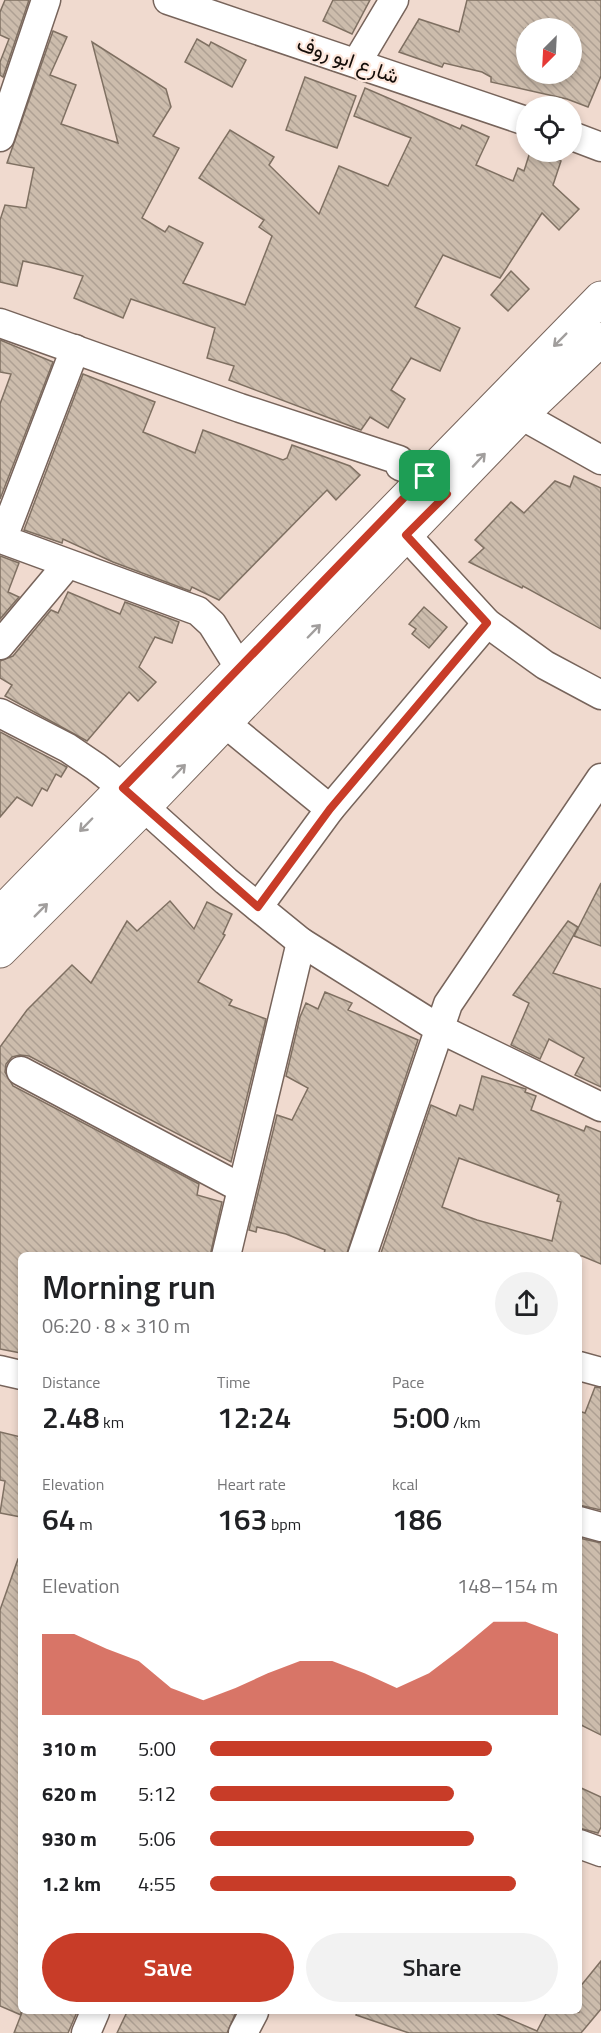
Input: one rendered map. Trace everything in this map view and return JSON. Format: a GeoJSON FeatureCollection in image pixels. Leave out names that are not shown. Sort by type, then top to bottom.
{"type":"FeatureCollection","features":[{"type":"Feature","properties":{"kind":"main road"},"geometry":{"type":"LineString","coordinates":[[0,914],[133,797],[225,723],[406,535],[436,485],[601,298]]}},
{"type":"Feature","properties":{"kind":"main road"},"geometry":{"type":"LineString","coordinates":[[0,951],[133,797],[239,667],[436,485],[521,415],[601,339]]}},
{"type":"Feature","properties":{"kind":"street"},"geometry":{"type":"LineString","coordinates":[[0,137],[46,0]]}},
{"type":"Feature","properties":{"kind":"street","name":"شارع ابو روف"},"geometry":{"type":"LineString","coordinates":[[168,0],[516,118]]}},
{"type":"Feature","properties":{"kind":"street"},"geometry":{"type":"LineString","coordinates":[[357,62],[394,0]]}},
{"type":"Feature","properties":{"kind":"street"},"geometry":{"type":"LineString","coordinates":[[582,140],[601,147]]}},
{"type":"Feature","properties":{"kind":"street"},"geometry":{"type":"LineString","coordinates":[[0,323],[240,408],[399,460],[400,466],[436,485]]}},
{"type":"Feature","properties":{"kind":"street"},"geometry":{"type":"LineString","coordinates":[[75,349],[4,535],[7,543],[198,611],[212,624],[239,667]]}},
{"type":"Feature","properties":{"kind":"street"},"geometry":{"type":"LineString","coordinates":[[521,415],[601,460]]}},
{"type":"Feature","properties":{"kind":"street"},"geometry":{"type":"LineString","coordinates":[[406,535],[487,623],[545,665],[601,694]]}},
{"type":"Feature","properties":{"kind":"street"},"geometry":{"type":"LineString","coordinates":[[0,645],[67,565]]}},
{"type":"Feature","properties":{"kind":"street"},"geometry":{"type":"LineString","coordinates":[[258,907],[330,809],[487,623]]}},
{"type":"Feature","properties":{"kind":"street"},"geometry":{"type":"LineString","coordinates":[[0,713],[68,748],[133,797],[301,942],[438,1028],[601,1107]]}},
{"type":"Feature","properties":{"kind":"street"},"geometry":{"type":"LineString","coordinates":[[225,723],[330,809]]}},
{"type":"Feature","properties":{"kind":"street"},"geometry":{"type":"LineString","coordinates":[[363,1252],[438,1028],[457,987],[601,778]]}},
{"type":"Feature","properties":{"kind":"street"},"geometry":{"type":"LineString","coordinates":[[228,1252],[301,942]]}},
{"type":"Feature","properties":{"kind":"street"},"geometry":{"type":"LineString","coordinates":[[21,1071],[241,1188]]}},
{"type":"Feature","properties":{"kind":"street"},"geometry":{"type":"LineString","coordinates":[[582,1367],[601,1372]]}},
{"type":"Feature","properties":{"kind":"street"},"geometry":{"type":"LineString","coordinates":[[0,1370],[18,1374]]}},
{"type":"Feature","properties":{"kind":"street"},"geometry":{"type":"LineString","coordinates":[[582,1522],[601,1527]]}},
{"type":"Feature","properties":{"kind":"street"},"geometry":{"type":"LineString","coordinates":[[582,1845],[601,1852]]}},
{"type":"Feature","properties":{"kind":"street"},"geometry":{"type":"LineString","coordinates":[[86,2033],[94,2014]]}},
{"type":"Feature","properties":{"kind":"street"},"geometry":{"type":"LineString","coordinates":[[243,2033],[253,2014]]}},
{"type":"Feature","properties":{"kind":"building"},"geometry":{"type":"Polygon","coordinates":[[[5,0],[29,0],[3,77],[0,75],[0,62],[9,39],[0,35],[0,12],[5,0]]]}},
{"type":"Feature","properties":{"kind":"building"},"geometry":{"type":"Polygon","coordinates":[[[333,0],[370,0],[352,34],[323,21],[333,0]]]}},
{"type":"Feature","properties":{"kind":"building"},"geometry":{"type":"Polygon","coordinates":[[[467,0],[601,0],[601,76],[588,107],[582,105],[582,96],[554,96],[491,82],[491,77],[482,72],[444,63],[442,67],[399,52],[419,19],[459,32],[467,0]]]}},
{"type":"Feature","properties":{"kind":"building"},"geometry":{"type":"Polygon","coordinates":[[[53,31],[67,37],[50,75],[76,85],[61,124],[118,143],[92,42],[166,89],[171,107],[153,136],[179,148],[142,218],[165,232],[169,226],[203,243],[183,283],[245,305],[272,236],[259,227],[264,220],[199,178],[230,130],[274,157],[269,165],[319,214],[339,166],[388,186],[411,138],[354,116],[365,88],[460,129],[462,125],[489,137],[476,165],[513,181],[518,168],[524,171],[527,162],[561,162],[553,185],[579,209],[559,230],[542,213],[500,278],[443,255],[415,307],[460,328],[440,371],[411,358],[391,390],[405,399],[388,428],[370,417],[361,430],[229,380],[234,366],[207,358],[215,328],[131,299],[123,318],[74,298],[83,276],[23,261],[17,286],[0,282],[0,220],[5,205],[26,208],[34,168],[7,163],[53,31]]]}},
{"type":"Feature","properties":{"kind":"building"},"geometry":{"type":"Polygon","coordinates":[[[197,39],[209,46],[211,42],[246,60],[232,87],[185,62],[197,39]]]}},
{"type":"Feature","properties":{"kind":"building"},"geometry":{"type":"Polygon","coordinates":[[[305,77],[356,96],[337,148],[286,130],[305,77]]]}},
{"type":"Feature","properties":{"kind":"building"},"geometry":{"type":"Polygon","coordinates":[[[511,271],[529,289],[508,311],[491,295],[511,271]]]}},
{"type":"Feature","properties":{"kind":"building"},"geometry":{"type":"Polygon","coordinates":[[[0,340],[53,362],[0,499],[0,404],[11,374],[0,372],[0,340]]]}},
{"type":"Feature","properties":{"kind":"building"},"geometry":{"type":"Polygon","coordinates":[[[83,374],[155,402],[143,432],[195,453],[203,430],[283,460],[287,458],[292,445],[350,466],[360,475],[336,500],[327,490],[219,600],[192,587],[190,591],[113,562],[63,539],[62,543],[24,530],[83,374]]]}},
{"type":"Feature","properties":{"kind":"building"},"geometry":{"type":"Polygon","coordinates":[[[574,476],[601,488],[601,629],[523,586],[522,588],[469,562],[484,548],[475,540],[511,502],[524,513],[555,481],[570,487],[574,476]]]}},
{"type":"Feature","properties":{"kind":"building"},"geometry":{"type":"Polygon","coordinates":[[[0,556],[19,563],[8,592],[19,597],[0,619],[0,556]]]}},
{"type":"Feature","properties":{"kind":"building"},"geometry":{"type":"Polygon","coordinates":[[[68,592],[120,614],[125,602],[179,622],[172,643],[155,637],[139,667],[156,682],[138,701],[129,692],[87,741],[5,696],[12,685],[0,678],[0,661],[13,656],[51,610],[58,613],[68,592]]]}},
{"type":"Feature","properties":{"kind":"building"},"geometry":{"type":"Polygon","coordinates":[[[424,607],[447,627],[429,648],[412,634],[416,629],[409,624],[424,607]]]}},
{"type":"Feature","properties":{"kind":"building"},"geometry":{"type":"Polygon","coordinates":[[[0,732],[67,767],[61,777],[56,774],[47,791],[42,788],[32,806],[17,797],[0,817],[0,732]]]}},
{"type":"Feature","properties":{"kind":"building"},"geometry":{"type":"Polygon","coordinates":[[[601,883],[601,946],[574,936],[601,883]]]}},
{"type":"Feature","properties":{"kind":"building"},"geometry":{"type":"Polygon","coordinates":[[[170,901],[194,929],[207,902],[232,914],[223,934],[225,935],[198,982],[232,1000],[229,1005],[266,1019],[231,1162],[29,1056],[12,1057],[6,1064],[5,1072],[13,1086],[199,1184],[197,1195],[222,1202],[211,1252],[18,1252],[18,1352],[0,1349],[0,1047],[27,1010],[72,965],[91,983],[127,921],[137,931],[170,901]]]}},
{"type":"Feature","properties":{"kind":"building"},"geometry":{"type":"Polygon","coordinates":[[[568,921],[578,927],[553,973],[601,989],[601,1087],[575,1075],[584,1058],[549,1039],[540,1059],[511,1045],[529,1003],[513,995],[568,921]]]}},
{"type":"Feature","properties":{"kind":"building"},"geometry":{"type":"Polygon","coordinates":[[[325,992],[352,1003],[348,1010],[418,1040],[347,1252],[324,1252],[325,1250],[286,1234],[257,1227],[256,1232],[249,1230],[277,1115],[292,1120],[308,1088],[286,1076],[300,1017],[306,1003],[318,1009],[325,992]]]}},
{"type":"Feature","properties":{"kind":"building"},"geometry":{"type":"Polygon","coordinates":[[[482,1076],[526,1089],[525,1092],[536,1096],[531,1110],[584,1131],[586,1126],[601,1132],[601,1264],[582,1256],[582,1252],[381,1252],[431,1105],[456,1116],[460,1105],[473,1110],[482,1076]],[[459,1158],[442,1207],[477,1220],[552,1241],[561,1202],[557,1201],[559,1195],[459,1158]]]}},
{"type":"Feature","properties":{"kind":"building"},"geometry":{"type":"Polygon","coordinates":[[[595,1387],[601,1388],[601,1510],[582,1506],[582,1412],[585,1413],[595,1387]]]}},
{"type":"Feature","properties":{"kind":"building"},"geometry":{"type":"Polygon","coordinates":[[[0,1432],[18,1436],[18,1516],[0,1513],[5,1481],[0,1480],[0,1432]]]}},
{"type":"Feature","properties":{"kind":"building"},"geometry":{"type":"Polygon","coordinates":[[[582,1539],[601,1543],[601,1735],[582,1726],[582,1539]]]}},
{"type":"Feature","properties":{"kind":"building"},"geometry":{"type":"Polygon","coordinates":[[[18,1559],[18,2014],[0,2006],[0,1610],[18,1559]]]}},
{"type":"Feature","properties":{"kind":"building"},"geometry":{"type":"Polygon","coordinates":[[[582,1788],[601,1797],[601,1827],[598,1833],[582,1829],[582,1788]]]}},
{"type":"Feature","properties":{"kind":"building"},"geometry":{"type":"Polygon","coordinates":[[[601,1961],[601,2009],[581,2033],[409,2033],[356,2015],[498,2014],[537,2031],[546,2014],[582,2014],[582,1984],[601,1961]]]}},
{"type":"Feature","properties":{"kind":"building"},"geometry":{"type":"Polygon","coordinates":[[[21,2014],[76,2014],[68,2033],[14,2033],[21,2014]]]}},
{"type":"Feature","properties":{"kind":"building"},"geometry":{"type":"Polygon","coordinates":[[[126,2014],[235,2014],[227,2033],[117,2033],[126,2014]]]}},
{"type":"Feature","properties":{"kind":"route"},"geometry":{"type":"LineString","coordinates":[[425,476],[447,494],[406,535],[469,607],[487,623],[330,809],[258,907],[123,788],[425,476]]}}]}
